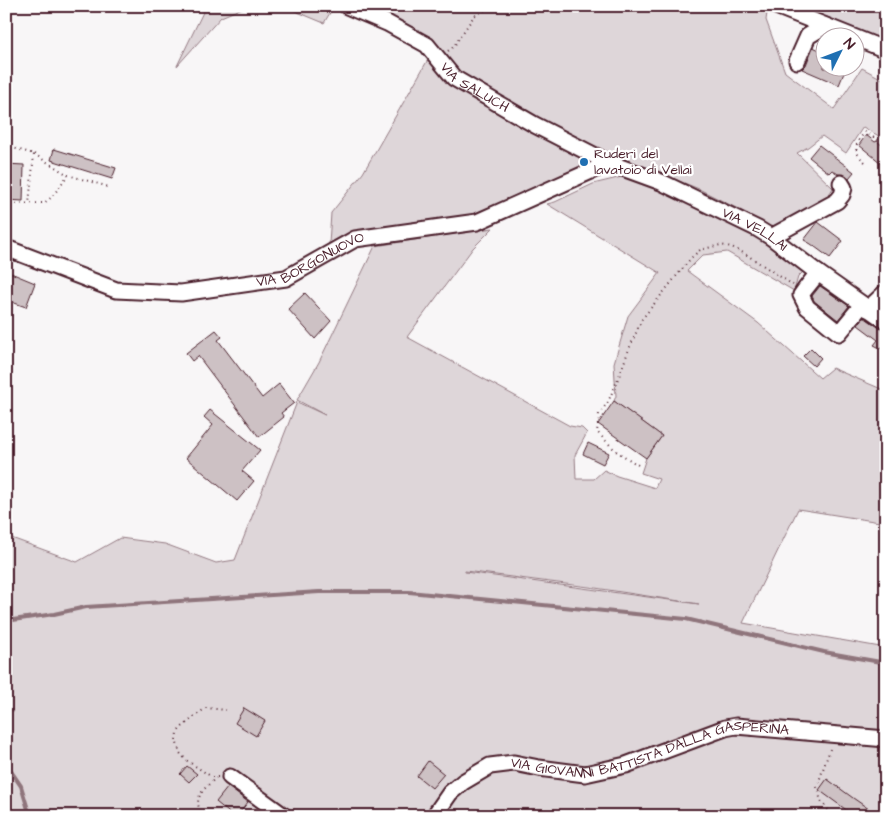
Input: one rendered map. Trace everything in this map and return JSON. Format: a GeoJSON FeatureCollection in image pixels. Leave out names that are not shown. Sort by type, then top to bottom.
{"type":"FeatureCollection","features":[{"type":"Feature","properties":{"kind":"street","name":"VIA SALUCH"},"geometry":{"type":"LineString","coordinates":[[347,6],[387,23],[427,45],[454,78],[535,125],[609,163]]}},
{"type":"Feature","properties":{"kind":"street"},"geometry":{"type":"LineString","coordinates":[[776,6],[886,50]]}},
{"type":"Feature","properties":{"kind":"street"},"geometry":{"type":"LineString","coordinates":[[797,61],[808,36],[825,26]]}},
{"type":"Feature","properties":{"kind":"street","name":"VIA VELLAI"},"geometry":{"type":"LineString","coordinates":[[609,163],[661,182],[758,229],[886,321]]}},
{"type":"Feature","properties":{"kind":"street","name":"VIA BORGONUOVO"},"geometry":{"type":"LineString","coordinates":[[6,248],[116,290],[181,293],[286,278],[355,239],[477,222],[609,163]]}},
{"type":"Feature","properties":{"kind":"street"},"geometry":{"type":"LineString","coordinates":[[771,237],[837,201],[842,196],[844,188],[841,183]]}},
{"type":"Feature","properties":{"kind":"street"},"geometry":{"type":"LineString","coordinates":[[818,273],[801,295],[807,307],[839,333],[865,307],[886,292]]}},
{"type":"Feature","properties":{"kind":"street","name":"VIA GIOVANNI BATTISTA DALLA GASPERINA"},"geometry":{"type":"LineString","coordinates":[[434,816],[450,793],[463,782],[490,766],[514,763],[585,774],[626,765],[725,728],[736,726],[886,739]]}},
{"type":"Feature","properties":{"kind":"street"},"geometry":{"type":"LineString","coordinates":[[224,777],[284,816]]}},
{"type":"Feature","properties":{"kind":"path"},"geometry":{"type":"LineString","coordinates":[[439,60],[454,46],[474,16],[492,6]]}},
{"type":"Feature","properties":{"kind":"path"},"geometry":{"type":"LineString","coordinates":[[865,162],[856,152],[856,146],[866,132],[886,145]]}},
{"type":"Feature","properties":{"kind":"path"},"geometry":{"type":"LineString","coordinates":[[6,146],[34,154],[68,175],[109,187]]}},
{"type":"Feature","properties":{"kind":"path"},"geometry":{"type":"LineString","coordinates":[[29,204],[34,154]]}},
{"type":"Feature","properties":{"kind":"path"},"geometry":{"type":"LineString","coordinates":[[6,204],[44,203],[52,197],[68,175]]}},
{"type":"Feature","properties":{"kind":"path"},"geometry":{"type":"LineString","coordinates":[[638,465],[616,451],[597,432],[599,414],[608,402],[642,319],[691,258],[700,250],[712,246],[720,245],[732,248],[748,255],[803,291]]}},
{"type":"Feature","properties":{"kind":"path"},"geometry":{"type":"LineString","coordinates":[[224,777],[212,777],[186,760],[180,753],[176,740],[177,733],[181,728],[206,708],[226,710]]}},
{"type":"Feature","properties":{"kind":"path"},"geometry":{"type":"LineString","coordinates":[[833,816],[821,801],[817,787],[835,734]]}},
{"type":"Feature","properties":{"kind":"path"},"geometry":{"type":"LineString","coordinates":[[202,816],[198,803],[200,796],[206,787],[224,777]]}},
{"type":"Feature","properties":{"kind":"shaded area"},"geometry":{"type":"Polygon","coordinates":[[[206,6],[247,6],[221,17],[177,66],[206,6]]]}},
{"type":"Feature","properties":{"kind":"shaded area"},"geometry":{"type":"Polygon","coordinates":[[[283,6],[334,6],[324,23],[283,6]]]}},
{"type":"Feature","properties":{"kind":"shaded area"},"geometry":{"type":"Polygon","coordinates":[[[338,6],[768,6],[766,20],[785,72],[834,109],[855,78],[864,78],[864,69],[886,81],[886,140],[863,127],[846,153],[822,136],[797,153],[833,188],[825,201],[775,230],[699,189],[584,146],[453,74],[451,61],[447,80],[564,145],[569,151],[584,150],[585,168],[474,217],[350,232],[329,244],[331,213],[363,173],[430,56],[423,50],[338,6]]]}},
{"type":"Feature","properties":{"kind":"shaded area"},"geometry":{"type":"Polygon","coordinates":[[[792,6],[886,6],[886,45],[864,36],[864,28],[845,28],[792,6]]]}},
{"type":"Feature","properties":{"kind":"shaded area"},"geometry":{"type":"Polygon","coordinates":[[[626,176],[659,186],[765,238],[805,270],[798,277],[794,291],[727,252],[703,255],[687,271],[758,323],[820,378],[832,368],[886,391],[886,523],[798,509],[743,623],[886,648],[886,816],[6,816],[6,707],[14,712],[6,706],[6,536],[77,562],[120,538],[165,544],[216,563],[235,560],[297,402],[325,415],[297,400],[319,362],[375,246],[493,228],[473,248],[407,337],[570,426],[582,428],[587,433],[575,455],[576,479],[594,479],[604,470],[655,488],[659,479],[641,473],[646,458],[662,436],[614,401],[616,396],[614,363],[628,316],[660,273],[547,204],[593,184],[626,176]],[[465,571],[699,604],[589,587],[465,571]]]}},
{"type":"Feature","properties":{"kind":"building"},"geometry":{"type":"Polygon","coordinates":[[[813,47],[814,74],[802,69],[806,65],[813,47]]]}},
{"type":"Feature","properties":{"kind":"building"},"geometry":{"type":"Polygon","coordinates":[[[823,78],[842,78],[839,85],[823,78]]]}},
{"type":"Feature","properties":{"kind":"building"},"geometry":{"type":"Polygon","coordinates":[[[866,135],[886,149],[886,167],[859,145],[866,135]]]}},
{"type":"Feature","properties":{"kind":"building"},"geometry":{"type":"Polygon","coordinates":[[[819,145],[854,172],[849,178],[832,170],[829,173],[809,157],[819,145]]]}},
{"type":"Feature","properties":{"kind":"building"},"geometry":{"type":"Polygon","coordinates":[[[54,149],[116,168],[112,179],[51,160],[54,149]]]}},
{"type":"Feature","properties":{"kind":"building"},"geometry":{"type":"Polygon","coordinates":[[[6,164],[24,165],[23,201],[6,200],[6,164]]]}},
{"type":"Feature","properties":{"kind":"building"},"geometry":{"type":"Polygon","coordinates":[[[818,222],[843,241],[830,258],[804,240],[818,222]]]}},
{"type":"Feature","properties":{"kind":"building"},"geometry":{"type":"Polygon","coordinates":[[[6,271],[35,283],[26,307],[6,300],[6,271]]]}},
{"type":"Feature","properties":{"kind":"building"},"geometry":{"type":"Polygon","coordinates":[[[820,286],[849,306],[838,320],[814,301],[812,296],[820,286]]]}},
{"type":"Feature","properties":{"kind":"building"},"geometry":{"type":"Polygon","coordinates":[[[305,293],[331,321],[315,339],[288,309],[305,293]]]}},
{"type":"Feature","properties":{"kind":"building"},"geometry":{"type":"Polygon","coordinates":[[[864,317],[881,329],[886,330],[886,351],[874,345],[878,340],[858,325],[864,317]]]}},
{"type":"Feature","properties":{"kind":"building"},"geometry":{"type":"Polygon","coordinates":[[[216,330],[222,337],[218,340],[262,398],[279,384],[294,403],[281,413],[284,417],[259,437],[198,356],[192,361],[186,353],[216,330]]]}},
{"type":"Feature","properties":{"kind":"building"},"geometry":{"type":"Polygon","coordinates":[[[811,348],[821,358],[814,366],[803,356],[811,348]]]}},
{"type":"Feature","properties":{"kind":"building"},"geometry":{"type":"Polygon","coordinates":[[[614,401],[662,436],[646,458],[598,424],[614,401]]]}},
{"type":"Feature","properties":{"kind":"building"},"geometry":{"type":"Polygon","coordinates":[[[210,410],[260,450],[242,471],[254,481],[237,501],[186,458],[213,425],[204,417],[210,410]]]}},
{"type":"Feature","properties":{"kind":"building"},"geometry":{"type":"Polygon","coordinates":[[[588,443],[609,453],[603,464],[583,454],[588,443]]]}},
{"type":"Feature","properties":{"kind":"building"},"geometry":{"type":"Polygon","coordinates":[[[244,708],[265,721],[256,736],[235,723],[244,708]]]}},
{"type":"Feature","properties":{"kind":"building"},"geometry":{"type":"Polygon","coordinates":[[[428,761],[444,774],[432,788],[417,776],[428,761]]]}},
{"type":"Feature","properties":{"kind":"building"},"geometry":{"type":"Polygon","coordinates":[[[187,766],[197,774],[189,782],[180,774],[187,766]]]}},
{"type":"Feature","properties":{"kind":"building"},"geometry":{"type":"Polygon","coordinates":[[[827,779],[879,816],[855,816],[845,809],[819,790],[827,779]]]}},
{"type":"Feature","properties":{"kind":"building"},"geometry":{"type":"Polygon","coordinates":[[[228,787],[248,802],[237,816],[233,816],[216,802],[228,787]]]}},
{"type":"Feature","properties":{"kind":"waterway"},"geometry":{"type":"LineString","coordinates":[[6,621],[86,607],[319,592],[409,592],[686,619],[824,652],[886,663]]}},
{"type":"Feature","properties":{"kind":"waterway"},"geometry":{"type":"LineString","coordinates":[[6,764],[21,786],[30,816]]}},
{"type":"Feature","properties":{"kind":"place","name":"Ruderi del lavatoio di Vellai"},"geometry":{"type":"Point","coordinates":[584,162]}}]}
